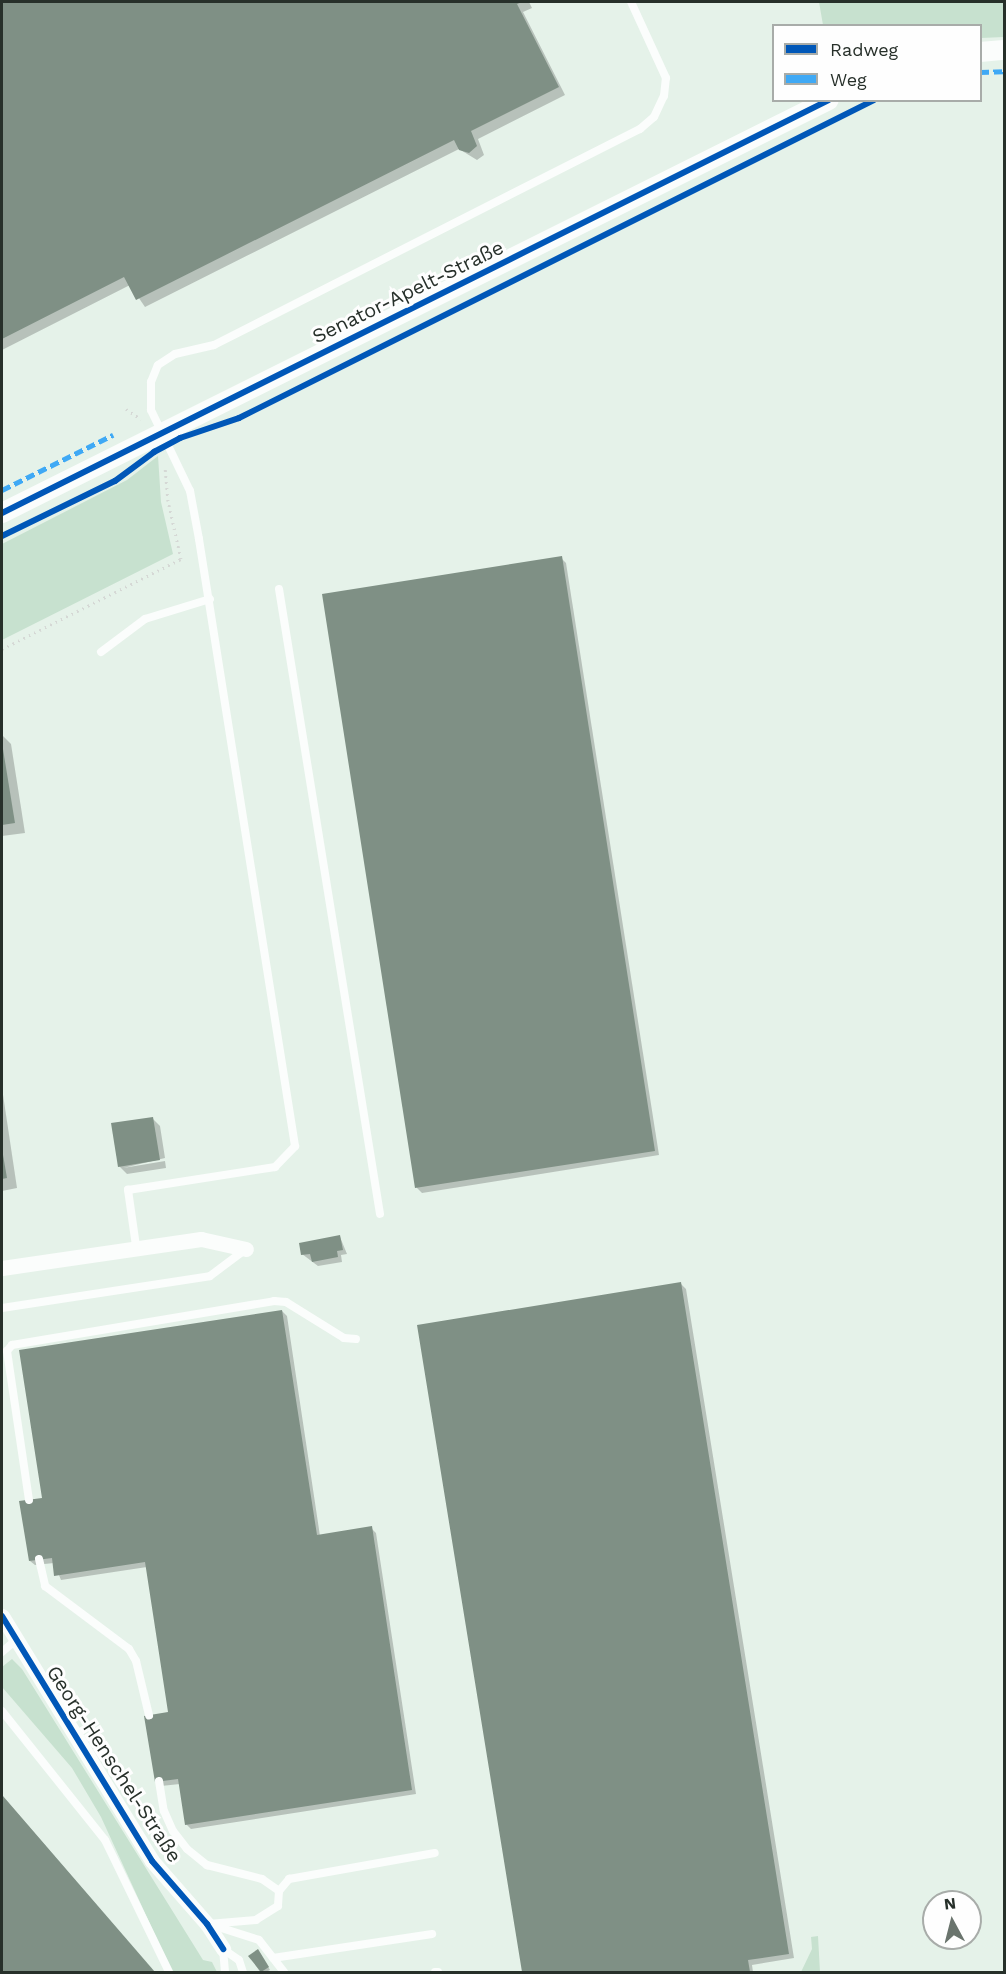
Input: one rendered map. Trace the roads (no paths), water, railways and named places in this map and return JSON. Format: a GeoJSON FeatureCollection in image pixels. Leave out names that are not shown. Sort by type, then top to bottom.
{"type":"FeatureCollection","features":[{"type":"Feature","properties":{"kind":"street"},"geometry":{"type":"LineString","coordinates":[[982,52],[1005,50]]}},
{"type":"Feature","properties":{"kind":"street","name":"Senator-Apelt-Straße"},"geometry":{"type":"LineString","coordinates":[[2,513],[148,431],[173,426],[825,102]]}},
{"type":"Feature","properties":{"kind":"street"},"geometry":{"type":"LineString","coordinates":[[2,1268],[136,1246],[201,1239],[246,1249]]}},
{"type":"Feature","properties":{"kind":"street","name":"Georg-Henschel-Straße"},"geometry":{"type":"LineString","coordinates":[[2,1616],[152,1860],[207,1924],[223,1949]]}},
{"type":"Feature","properties":{"kind":"lane"},"geometry":{"type":"LineString","coordinates":[[136,1246],[128,1190],[275,1167],[294,1146],[210,599],[190,492],[151,410],[151,382],[158,366],[175,354],[213,345],[640,129],[654,117],[664,96],[666,78],[631,2]]}},
{"type":"Feature","properties":{"kind":"lane"},"geometry":{"type":"LineString","coordinates":[[279,589],[380,1214]]}},
{"type":"Feature","properties":{"kind":"lane"},"geometry":{"type":"LineString","coordinates":[[101,652],[145,619],[210,599]]}},
{"type":"Feature","properties":{"kind":"lane"},"geometry":{"type":"LineString","coordinates":[[2,1308],[210,1276],[246,1249]]}},
{"type":"Feature","properties":{"kind":"lane"},"geometry":{"type":"LineString","coordinates":[[29,1500],[8,1351],[12,1345],[274,1301],[286,1302],[344,1338],[356,1339]]}},
{"type":"Feature","properties":{"kind":"lane"},"geometry":{"type":"LineString","coordinates":[[39,1560],[45,1586],[129,1649],[136,1661],[149,1715]]}},
{"type":"Feature","properties":{"kind":"lane"},"geometry":{"type":"LineString","coordinates":[[2,1652],[16,1640]]}},
{"type":"Feature","properties":{"kind":"lane"},"geometry":{"type":"LineString","coordinates":[[2,1711],[105,1840],[169,1972]]}},
{"type":"Feature","properties":{"kind":"lane"},"geometry":{"type":"LineString","coordinates":[[159,1781],[164,1811],[172,1831],[187,1849],[207,1865],[262,1879],[279,1891]]}},
{"type":"Feature","properties":{"kind":"lane"},"geometry":{"type":"LineString","coordinates":[[207,1924],[256,1920],[278,1906],[279,1891],[289,1879],[435,1853]]}},
{"type":"Feature","properties":{"kind":"lane"},"geometry":{"type":"LineString","coordinates":[[207,1924],[259,1940],[284,1972]]}},
{"type":"Feature","properties":{"kind":"lane"},"geometry":{"type":"LineString","coordinates":[[273,1958],[432,1934]]}},
{"type":"Feature","properties":{"kind":"lane"},"geometry":{"type":"LineString","coordinates":[[223,1949],[225,1972]]}},
{"type":"Feature","properties":{"kind":"lane"},"geometry":{"type":"LineString","coordinates":[[223,1949],[239,1960],[243,1972]]}}]}
